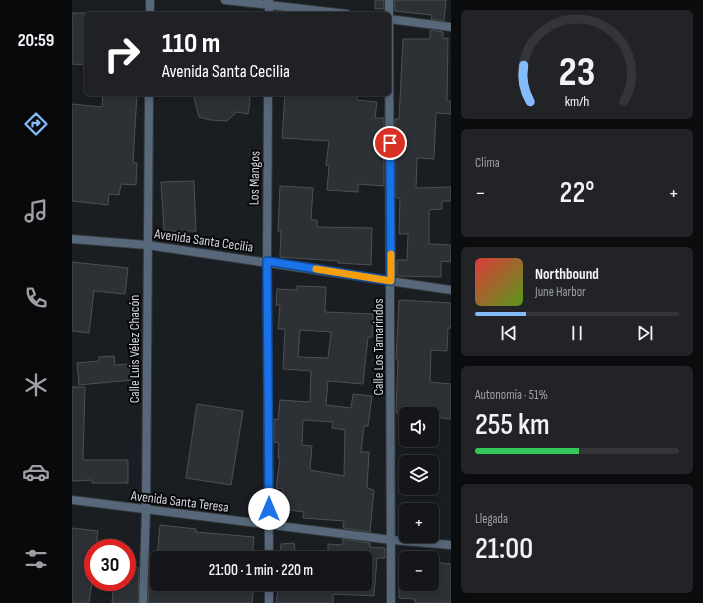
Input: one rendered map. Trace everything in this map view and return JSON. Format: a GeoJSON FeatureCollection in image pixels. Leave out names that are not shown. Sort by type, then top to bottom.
{"type":"FeatureCollection","features":[{"type":"Feature","properties":{"kind":"street"},"geometry":{"type":"LineString","coordinates":[[150,0],[150,12]]}},
{"type":"Feature","properties":{"kind":"street"},"geometry":{"type":"LineString","coordinates":[[225,0],[269,2],[334,12]]}},
{"type":"Feature","properties":{"kind":"street","name":"Calle Los Tamarindos"},"geometry":{"type":"LineString","coordinates":[[389,0],[389,12]]}},
{"type":"Feature","properties":{"kind":"street"},"geometry":{"type":"LineString","coordinates":[[391,19],[451,27]]}},
{"type":"Feature","properties":{"kind":"street","name":"Calle Luis Vélez Chacón"},"geometry":{"type":"LineString","coordinates":[[143,603],[146,510],[149,96]]}},
{"type":"Feature","properties":{"kind":"street","name":"Los Mangos"},"geometry":{"type":"LineString","coordinates":[[268,96],[267,261],[269,551]]}},
{"type":"Feature","properties":{"kind":"street","name":"Calle Los Tamarindos"},"geometry":{"type":"LineString","coordinates":[[390,96],[391,603]]}},
{"type":"Feature","properties":{"kind":"street","name":"Avenida Santa Cecilia"},"geometry":{"type":"LineString","coordinates":[[72,239],[147,245],[267,261],[451,290]]}},
{"type":"Feature","properties":{"kind":"street","name":"Avenida Santa Teresa"},"geometry":{"type":"LineString","coordinates":[[72,500],[392,540],[451,545]]}},
{"type":"Feature","properties":{"kind":"street"},"geometry":{"type":"LineString","coordinates":[[269,591],[269,603]]}},
{"type":"Feature","properties":{"kind":"building"},"geometry":{"type":"Polygon","coordinates":[[[375,0],[384,0],[384,9],[375,9],[375,0]]]}},
{"type":"Feature","properties":{"kind":"building"},"geometry":{"type":"Polygon","coordinates":[[[394,0],[446,0],[444,21],[431,19],[432,15],[395,11],[394,0]]]}},
{"type":"Feature","properties":{"kind":"building"},"geometry":{"type":"Polygon","coordinates":[[[72,13],[84,13],[84,65],[72,64],[72,13]]]}},
{"type":"Feature","properties":{"kind":"building"},"geometry":{"type":"Polygon","coordinates":[[[430,30],[443,32],[443,39],[448,38],[447,101],[451,101],[451,114],[436,113],[434,159],[417,158],[416,188],[451,187],[451,201],[442,201],[442,209],[429,210],[429,244],[451,245],[451,257],[450,262],[441,261],[441,277],[397,276],[397,260],[407,260],[408,234],[399,234],[400,198],[396,198],[395,186],[395,119],[399,119],[403,39],[430,39],[430,30]]]}},
{"type":"Feature","properties":{"kind":"building"},"geometry":{"type":"Polygon","coordinates":[[[103,96],[137,96],[133,162],[137,163],[136,185],[121,184],[119,195],[109,194],[108,205],[72,201],[72,104],[102,107],[103,96]]]}},
{"type":"Feature","properties":{"kind":"building"},"geometry":{"type":"Polygon","coordinates":[[[194,96],[249,96],[248,114],[237,112],[227,121],[210,120],[199,117],[194,96]]]}},
{"type":"Feature","properties":{"kind":"building"},"geometry":{"type":"Polygon","coordinates":[[[285,96],[358,96],[357,100],[377,102],[375,118],[384,118],[384,186],[358,184],[358,192],[327,190],[329,166],[326,165],[329,141],[282,138],[285,96]]]}},
{"type":"Feature","properties":{"kind":"building"},"geometry":{"type":"Polygon","coordinates":[[[194,181],[196,231],[187,231],[187,239],[175,239],[175,231],[164,231],[161,182],[194,181]]]}},
{"type":"Feature","properties":{"kind":"building"},"geometry":{"type":"Polygon","coordinates":[[[280,186],[313,188],[311,220],[317,220],[317,227],[372,228],[371,265],[280,257],[281,231],[278,231],[280,186]]]}},
{"type":"Feature","properties":{"kind":"building"},"geometry":{"type":"Polygon","coordinates":[[[72,262],[128,268],[125,294],[94,291],[89,333],[72,331],[72,262]]]}},
{"type":"Feature","properties":{"kind":"building"},"geometry":{"type":"Polygon","coordinates":[[[297,286],[326,287],[325,312],[373,314],[372,337],[368,337],[363,384],[328,381],[326,405],[351,408],[353,394],[372,396],[368,426],[364,426],[361,452],[369,452],[367,488],[374,490],[370,532],[343,528],[344,521],[303,518],[304,512],[283,509],[284,502],[281,502],[283,489],[276,488],[280,458],[278,458],[279,443],[274,442],[274,419],[278,420],[280,400],[310,402],[311,371],[283,369],[285,329],[278,329],[280,305],[276,305],[277,289],[297,290],[297,286]],[[300,330],[298,357],[328,358],[331,332],[300,330]],[[303,420],[302,445],[312,446],[310,470],[344,476],[345,430],[332,428],[333,422],[303,420]]]}},
{"type":"Feature","properties":{"kind":"building"},"geometry":{"type":"Polygon","coordinates":[[[399,300],[451,303],[451,328],[448,328],[447,351],[431,350],[430,382],[451,384],[451,419],[439,418],[439,407],[399,407],[399,413],[396,413],[398,359],[396,359],[399,300]]]}},
{"type":"Feature","properties":{"kind":"building"},"geometry":{"type":"Polygon","coordinates":[[[114,356],[115,365],[131,364],[132,380],[79,385],[77,363],[99,361],[99,357],[114,356]]]}},
{"type":"Feature","properties":{"kind":"building"},"geometry":{"type":"Polygon","coordinates":[[[72,387],[85,387],[83,460],[128,460],[128,483],[92,483],[92,480],[72,481],[72,387]]]}},
{"type":"Feature","properties":{"kind":"building"},"geometry":{"type":"Polygon","coordinates":[[[197,404],[243,411],[231,485],[186,478],[197,404]]]}},
{"type":"Feature","properties":{"kind":"building"},"geometry":{"type":"Polygon","coordinates":[[[160,525],[196,529],[196,532],[254,537],[253,551],[158,551],[160,525]]]}},
{"type":"Feature","properties":{"kind":"building"},"geometry":{"type":"Polygon","coordinates":[[[72,528],[98,531],[97,539],[84,539],[84,591],[91,591],[89,603],[72,603],[72,528]]]}},
{"type":"Feature","properties":{"kind":"building"},"geometry":{"type":"Polygon","coordinates":[[[343,539],[370,543],[370,547],[385,548],[385,558],[377,558],[374,596],[333,594],[333,603],[276,603],[278,591],[372,591],[372,551],[328,551],[328,544],[342,545],[343,539]]]}},
{"type":"Feature","properties":{"kind":"building"},"geometry":{"type":"Polygon","coordinates":[[[294,543],[295,551],[280,551],[281,544],[294,543]]]}},
{"type":"Feature","properties":{"kind":"building"},"geometry":{"type":"Polygon","coordinates":[[[439,563],[451,564],[451,603],[415,603],[415,599],[399,598],[399,591],[439,591],[439,563]]]}},
{"type":"Feature","properties":{"kind":"building"},"geometry":{"type":"Polygon","coordinates":[[[136,568],[139,568],[138,603],[112,603],[113,591],[136,591],[136,568]]]}},
{"type":"Feature","properties":{"kind":"building"},"geometry":{"type":"Polygon","coordinates":[[[150,569],[150,591],[253,591],[252,603],[148,603],[150,569]]]}},
{"type":"Feature","properties":{"kind":"slow traffic"},"geometry":{"type":"LineString","coordinates":[[316,269],[391,281],[391,254]]}},
{"type":"Feature","properties":{"kind":"route"},"geometry":{"type":"LineString","coordinates":[[269,509],[267,261],[391,281],[390,143]]}}]}
